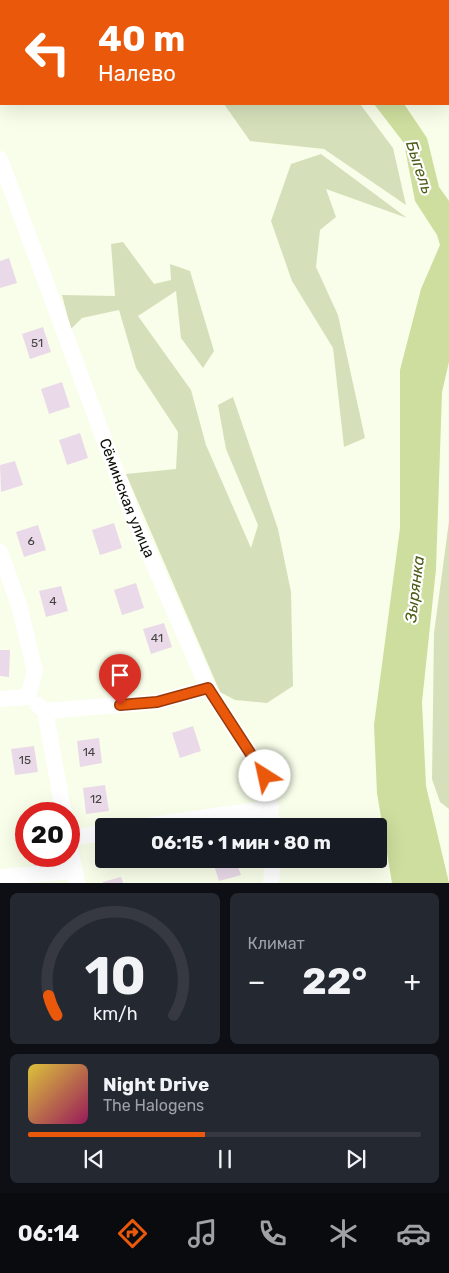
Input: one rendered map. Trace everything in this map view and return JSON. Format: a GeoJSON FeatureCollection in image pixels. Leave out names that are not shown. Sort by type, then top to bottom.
{"type":"FeatureCollection","features":[{"type":"Feature","properties":{"kind":"street","name":"Сёминская улица"},"geometry":{"type":"LineString","coordinates":[[0,159],[133,518],[208,688],[265,776],[272,818]]}},
{"type":"Feature","properties":{"kind":"street"},"geometry":{"type":"LineString","coordinates":[[0,552],[18,605],[35,671],[28,697]]}},
{"type":"Feature","properties":{"kind":"street"},"geometry":{"type":"LineString","coordinates":[[45,711],[157,702],[208,688]]}},
{"type":"Feature","properties":{"kind":"street"},"geometry":{"type":"LineString","coordinates":[[0,699],[28,697],[45,711],[62,802]]}},
{"type":"Feature","properties":{"kind":"street"},"geometry":{"type":"LineString","coordinates":[[202,818],[271,808]]}},
{"type":"Feature","properties":{"kind":"street"},"geometry":{"type":"LineString","coordinates":[[80,836],[95,834]]}},
{"type":"Feature","properties":{"kind":"street"},"geometry":{"type":"LineString","coordinates":[[271,883],[272,868]]}},
{"type":"Feature","properties":{"kind":"street"},"geometry":{"type":"LineString","coordinates":[[0,877],[75,877]]}},
{"type":"Feature","properties":{"kind":"shaded area"},"geometry":{"type":"Polygon","coordinates":[[[225,105],[361,105],[393,148],[406,205],[324,149],[250,141],[225,105]]]}},
{"type":"Feature","properties":{"kind":"shaded area"},"geometry":{"type":"Polygon","coordinates":[[[321,154],[407,218],[326,189],[336,217],[320,230],[316,267],[338,315],[365,438],[344,447],[333,348],[292,281],[271,221],[291,164],[321,154]]]}},
{"type":"Feature","properties":{"kind":"shaded area"},"geometry":{"type":"Polygon","coordinates":[[[123,242],[154,284],[171,280],[170,264],[190,271],[214,351],[203,368],[181,338],[176,291],[138,316],[191,390],[206,445],[251,548],[258,525],[226,449],[218,405],[233,397],[278,529],[291,592],[293,686],[267,703],[235,700],[220,692],[126,474],[176,469],[178,432],[136,368],[119,310],[82,318],[71,329],[62,295],[115,296],[111,244],[123,242]]]}},
{"type":"Feature","properties":{"kind":"shaded area"},"geometry":{"type":"Polygon","coordinates":[[[449,521],[449,809],[440,802],[432,779],[434,633],[449,521]]]}},
{"type":"Feature","properties":{"kind":"water"},"geometry":{"type":"Polygon","coordinates":[[[375,105],[405,105],[427,138],[439,187],[449,201],[449,362],[442,392],[436,569],[422,702],[426,786],[449,883],[392,883],[387,853],[387,818],[381,818],[377,793],[374,725],[400,528],[400,370],[421,289],[440,245],[437,235],[415,201],[404,143],[375,105]]]}},
{"type":"Feature","properties":{"kind":"building"},"geometry":{"type":"Polygon","coordinates":[[[9,258],[17,283],[0,288],[0,261],[9,258]]]}},
{"type":"Feature","properties":{"kind":"building"},"geometry":{"type":"Polygon","coordinates":[[[43,327],[51,352],[30,359],[22,334],[43,327]]]}},
{"type":"Feature","properties":{"kind":"building"},"geometry":{"type":"Polygon","coordinates":[[[62,382],[70,407],[49,414],[41,389],[62,382]]]}},
{"type":"Feature","properties":{"kind":"building"},"geometry":{"type":"Polygon","coordinates":[[[80,433],[88,458],[67,465],[59,440],[80,433]]]}},
{"type":"Feature","properties":{"kind":"building"},"geometry":{"type":"Polygon","coordinates":[[[15,461],[23,485],[1,492],[0,465],[15,461]]]}},
{"type":"Feature","properties":{"kind":"building"},"geometry":{"type":"Polygon","coordinates":[[[114,523],[122,548],[100,555],[92,530],[114,523]]]}},
{"type":"Feature","properties":{"kind":"building"},"geometry":{"type":"Polygon","coordinates":[[[38,525],[46,550],[24,557],[16,532],[38,525]]]}},
{"type":"Feature","properties":{"kind":"building"},"geometry":{"type":"Polygon","coordinates":[[[136,583],[144,608],[122,615],[114,590],[136,583]]]}},
{"type":"Feature","properties":{"kind":"building"},"geometry":{"type":"Polygon","coordinates":[[[61,586],[68,611],[46,617],[39,591],[61,586]]]}},
{"type":"Feature","properties":{"kind":"building"},"geometry":{"type":"Polygon","coordinates":[[[164,623],[172,647],[151,654],[143,629],[164,623]]]}},
{"type":"Feature","properties":{"kind":"building"},"geometry":{"type":"Polygon","coordinates":[[[0,650],[10,650],[9,677],[0,676],[0,650]]]}},
{"type":"Feature","properties":{"kind":"building"},"geometry":{"type":"Polygon","coordinates":[[[193,726],[201,751],[180,758],[172,733],[193,726]]]}},
{"type":"Feature","properties":{"kind":"building"},"geometry":{"type":"Polygon","coordinates":[[[99,738],[102,763],[80,767],[77,741],[99,738]]]}},
{"type":"Feature","properties":{"kind":"building"},"geometry":{"type":"Polygon","coordinates":[[[34,746],[38,772],[15,775],[11,749],[34,746]]]}},
{"type":"Feature","properties":{"kind":"building"},"geometry":{"type":"Polygon","coordinates":[[[105,785],[109,811],[86,814],[83,788],[105,785]]]}},
{"type":"Feature","properties":{"kind":"building"},"geometry":{"type":"Polygon","coordinates":[[[215,868],[238,868],[241,875],[219,881],[215,868]]]}},
{"type":"Feature","properties":{"kind":"building"},"geometry":{"type":"Polygon","coordinates":[[[121,877],[123,883],[103,883],[103,882],[121,877]]]}},
{"type":"Feature","properties":{"kind":"route"},"geometry":{"type":"LineString","coordinates":[[120,705],[157,702],[208,688],[265,776]]}},
{"type":"Feature","properties":{"kind":"water label","name":"Быгель"},"geometry":{"type":"Point","coordinates":[420,167]}},
{"type":"Feature","properties":{"kind":"water label","name":"Зырянка"},"geometry":{"type":"Point","coordinates":[414,589]}}]}
